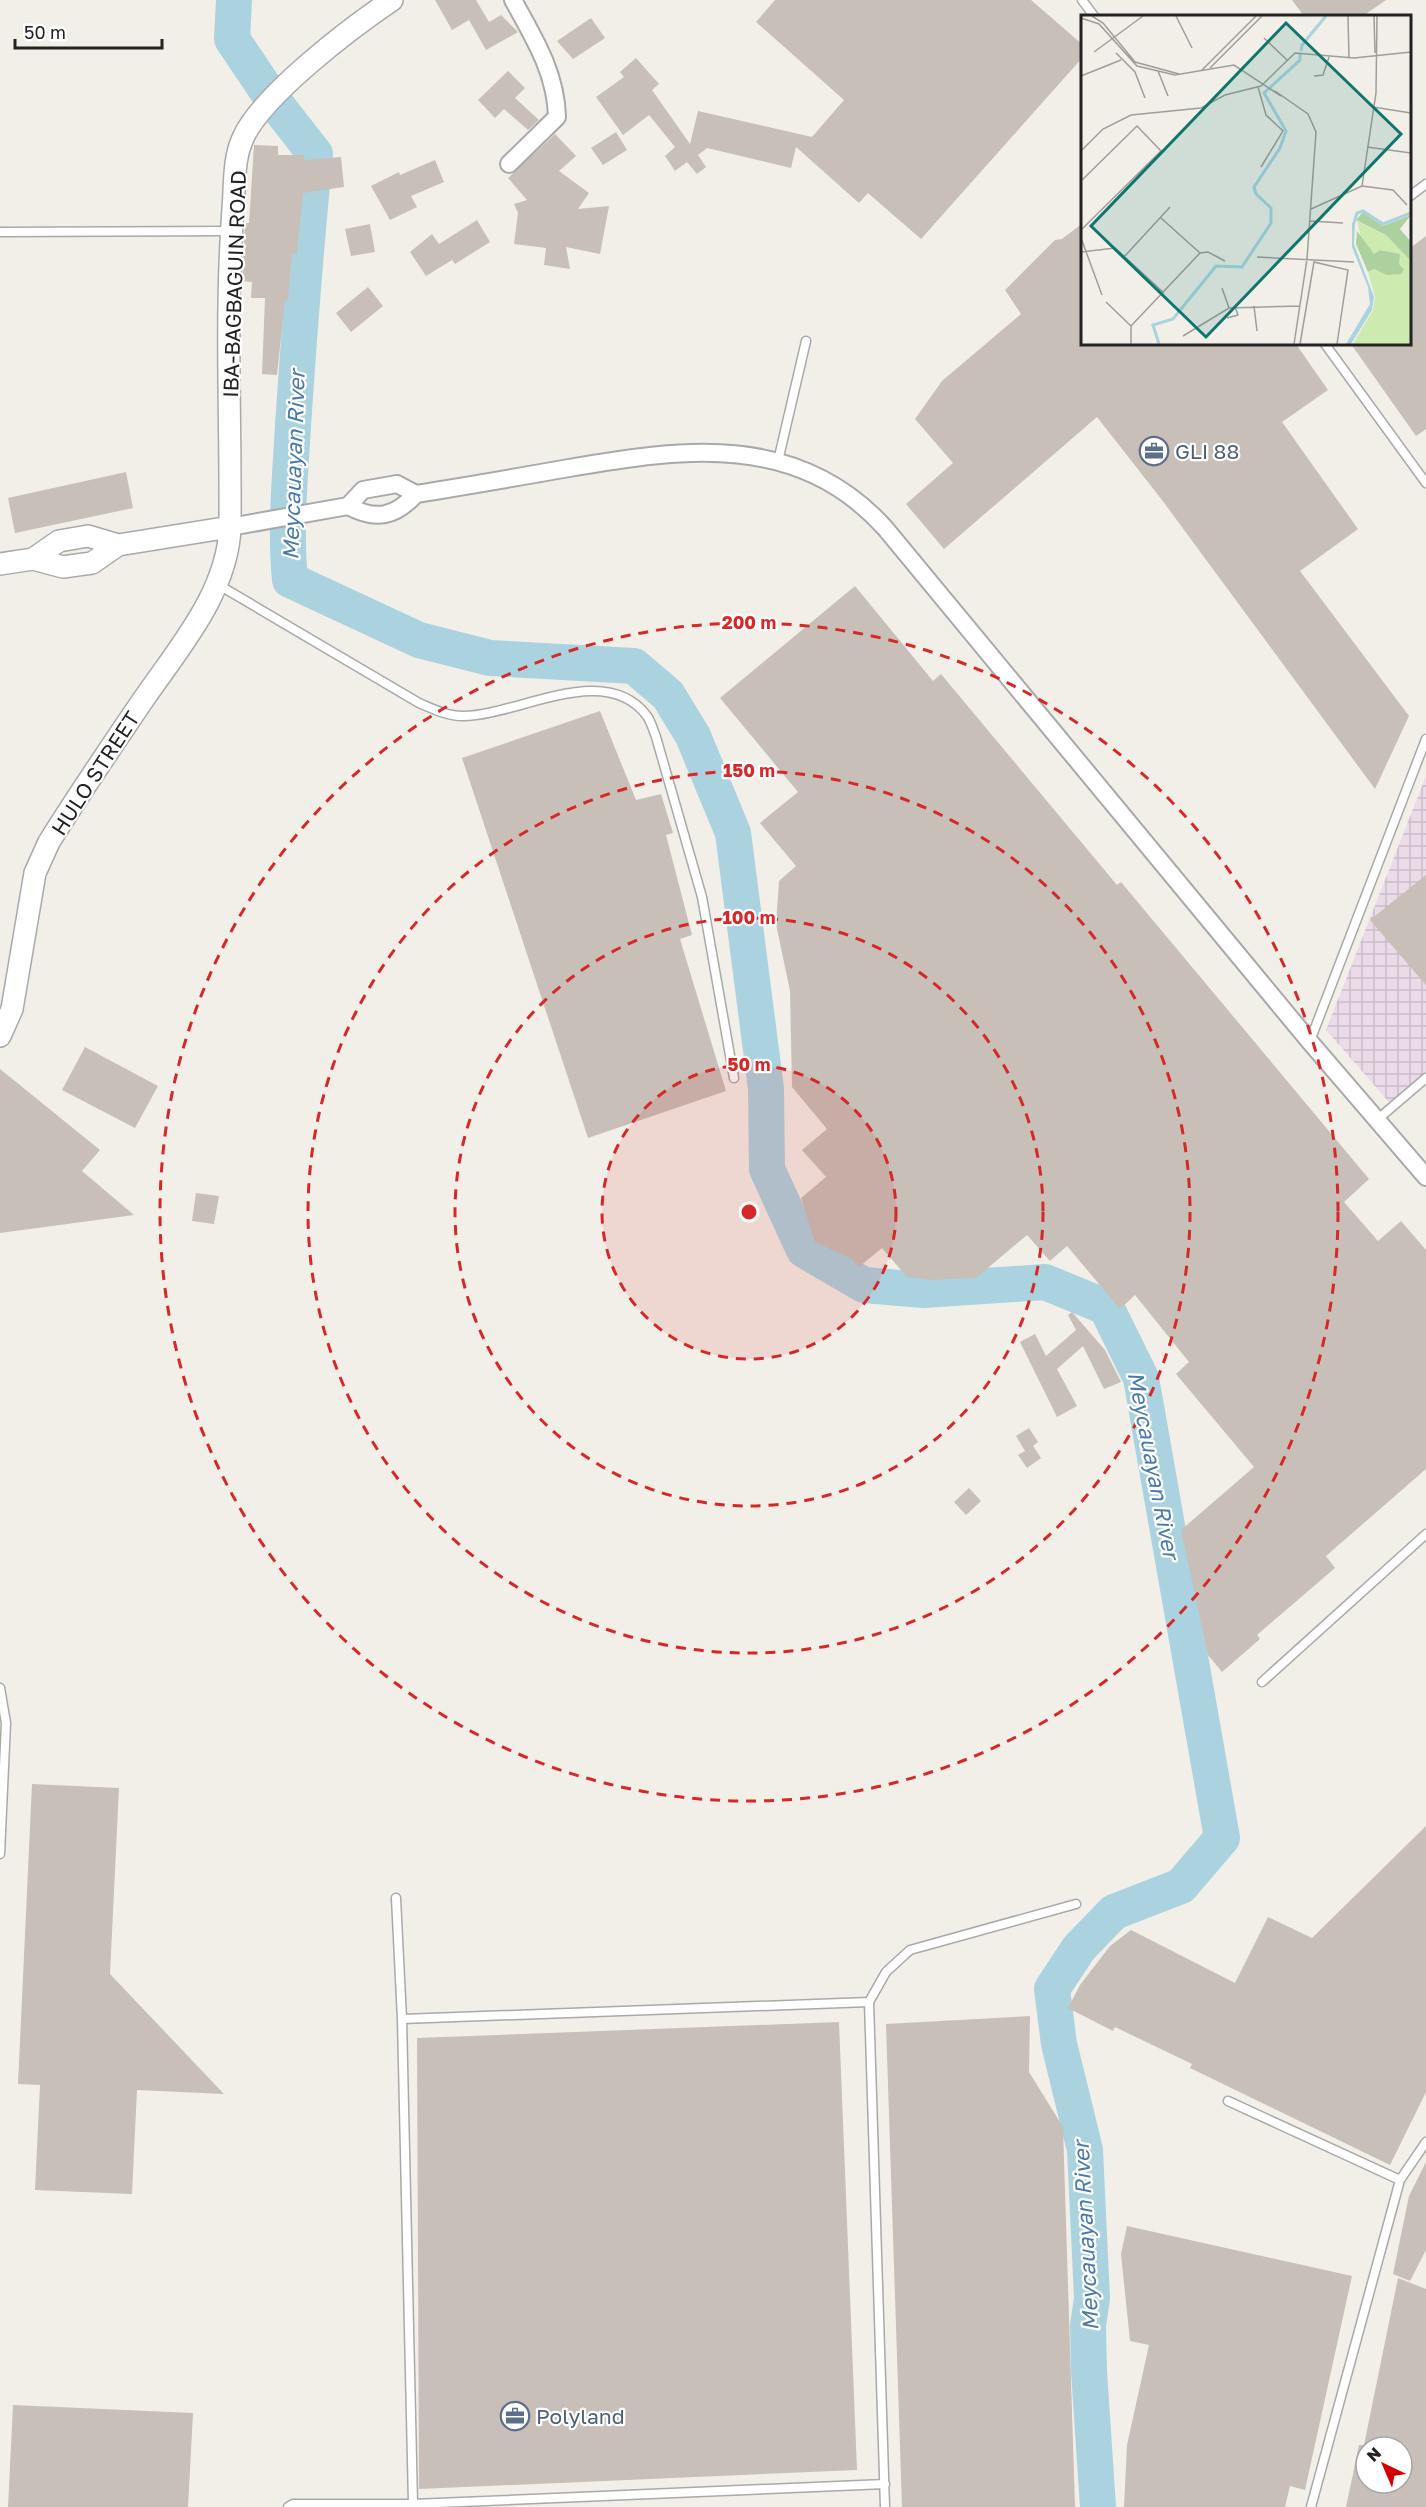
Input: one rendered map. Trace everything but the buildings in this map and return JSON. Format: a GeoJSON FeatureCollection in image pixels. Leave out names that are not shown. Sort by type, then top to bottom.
{"type":"FeatureCollection","features":[{"type":"Feature","properties":{"kind":"street","name":"IBA-BAGBAGUIN ROAD"},"geometry":{"type":"LineString","coordinates":[[230,527],[232,231],[238,157],[242,138],[252,121],[316,58],[392,0]]}},
{"type":"Feature","properties":{"kind":"street"},"geometry":{"type":"LineString","coordinates":[[509,164],[557,117],[549,67],[513,0]]}},
{"type":"Feature","properties":{"kind":"street"},"geometry":{"type":"LineString","coordinates":[[348,506],[367,516],[376,515],[401,510],[416,494],[658,453],[722,452],[778,461],[811,473],[867,508],[1310,1042],[1426,1177]]}},
{"type":"Feature","properties":{"kind":"street"},"geometry":{"type":"LineString","coordinates":[[0,564],[33,559],[59,541],[88,537],[118,545],[348,506],[363,490],[397,484],[416,494]]}},
{"type":"Feature","properties":{"kind":"street","name":"HULO STREET"},"geometry":{"type":"LineString","coordinates":[[0,1036],[15,998],[35,873],[50,842],[187,634],[216,584],[227,552],[230,527]]}},
{"type":"Feature","properties":{"kind":"lane"},"geometry":{"type":"LineString","coordinates":[[1082,0],[1093,15]]}},
{"type":"Feature","properties":{"kind":"lane"},"geometry":{"type":"LineString","coordinates":[[1411,195],[1426,184]]}},
{"type":"Feature","properties":{"kind":"lane"},"geometry":{"type":"LineString","coordinates":[[0,232],[232,231]]}},
{"type":"Feature","properties":{"kind":"lane"},"geometry":{"type":"LineString","coordinates":[[778,461],[806,341]]}},
{"type":"Feature","properties":{"kind":"lane"},"geometry":{"type":"LineString","coordinates":[[1326,345],[1426,483]]}},
{"type":"Feature","properties":{"kind":"lane"},"geometry":{"type":"LineString","coordinates":[[216,584],[419,703],[441,713],[463,716],[484,714],[579,692],[606,690],[630,702],[647,715],[656,737],[702,897],[734,1078]]}},
{"type":"Feature","properties":{"kind":"lane"},"geometry":{"type":"LineString","coordinates":[[1310,1042],[1426,739]]}},
{"type":"Feature","properties":{"kind":"lane"},"geometry":{"type":"LineString","coordinates":[[1378,1119],[1426,1078]]}},
{"type":"Feature","properties":{"kind":"lane"},"geometry":{"type":"LineString","coordinates":[[1262,1682],[1426,1534]]}},
{"type":"Feature","properties":{"kind":"lane"},"geometry":{"type":"LineString","coordinates":[[0,1688],[6,1723],[0,1854]]}},
{"type":"Feature","properties":{"kind":"lane"},"geometry":{"type":"LineString","coordinates":[[396,1898],[402,2019],[413,2504]]}},
{"type":"Feature","properties":{"kind":"lane"},"geometry":{"type":"LineString","coordinates":[[885,2507],[869,2002],[886,1972],[910,1950],[1076,1904]]}},
{"type":"Feature","properties":{"kind":"lane"},"geometry":{"type":"LineString","coordinates":[[402,2019],[869,2002]]}},
{"type":"Feature","properties":{"kind":"lane"},"geometry":{"type":"LineString","coordinates":[[1228,2101],[1400,2180]]}},
{"type":"Feature","properties":{"kind":"lane"},"geometry":{"type":"LineString","coordinates":[[1311,2507],[1400,2180],[1426,2142]]}},
{"type":"Feature","properties":{"kind":"lane"},"geometry":{"type":"LineString","coordinates":[[288,2507],[293,2504],[413,2504],[885,2484]]}},
{"type":"Feature","properties":{"kind":"shaded area"},"geometry":{"type":"Polygon","coordinates":[[[1426,776],[1426,1083],[1395,1109],[1326,1030],[1426,776]]]}},
{"type":"Feature","properties":{"kind":"waterway"},"geometry":{"type":"LineString","coordinates":[[234,0],[232,39],[267,91]]}},
{"type":"Feature","properties":{"kind":"waterway","name":"Meycauayan River"},"geometry":{"type":"LineString","coordinates":[[276,104],[315,154],[289,484],[290,580],[419,640],[490,658],[634,666],[668,695],[693,736],[733,833],[766,1089],[767,1169],[804,1250],[864,1285],[924,1290],[1045,1282],[1106,1307],[1141,1378],[1222,1838],[1181,1886],[1114,1912],[1079,1948],[1052,1989],[1059,2044],[1085,2150],[1092,2298],[1088,2326],[1089,2371],[1098,2507]]}},
{"type":"Feature","properties":{"kind":"place","name":"GLI 88"},"geometry":{"type":"Point","coordinates":[1154,451]}},
{"type":"Feature","properties":{"kind":"place","name":"Polyland"},"geometry":{"type":"Point","coordinates":[515,2416]}}]}
